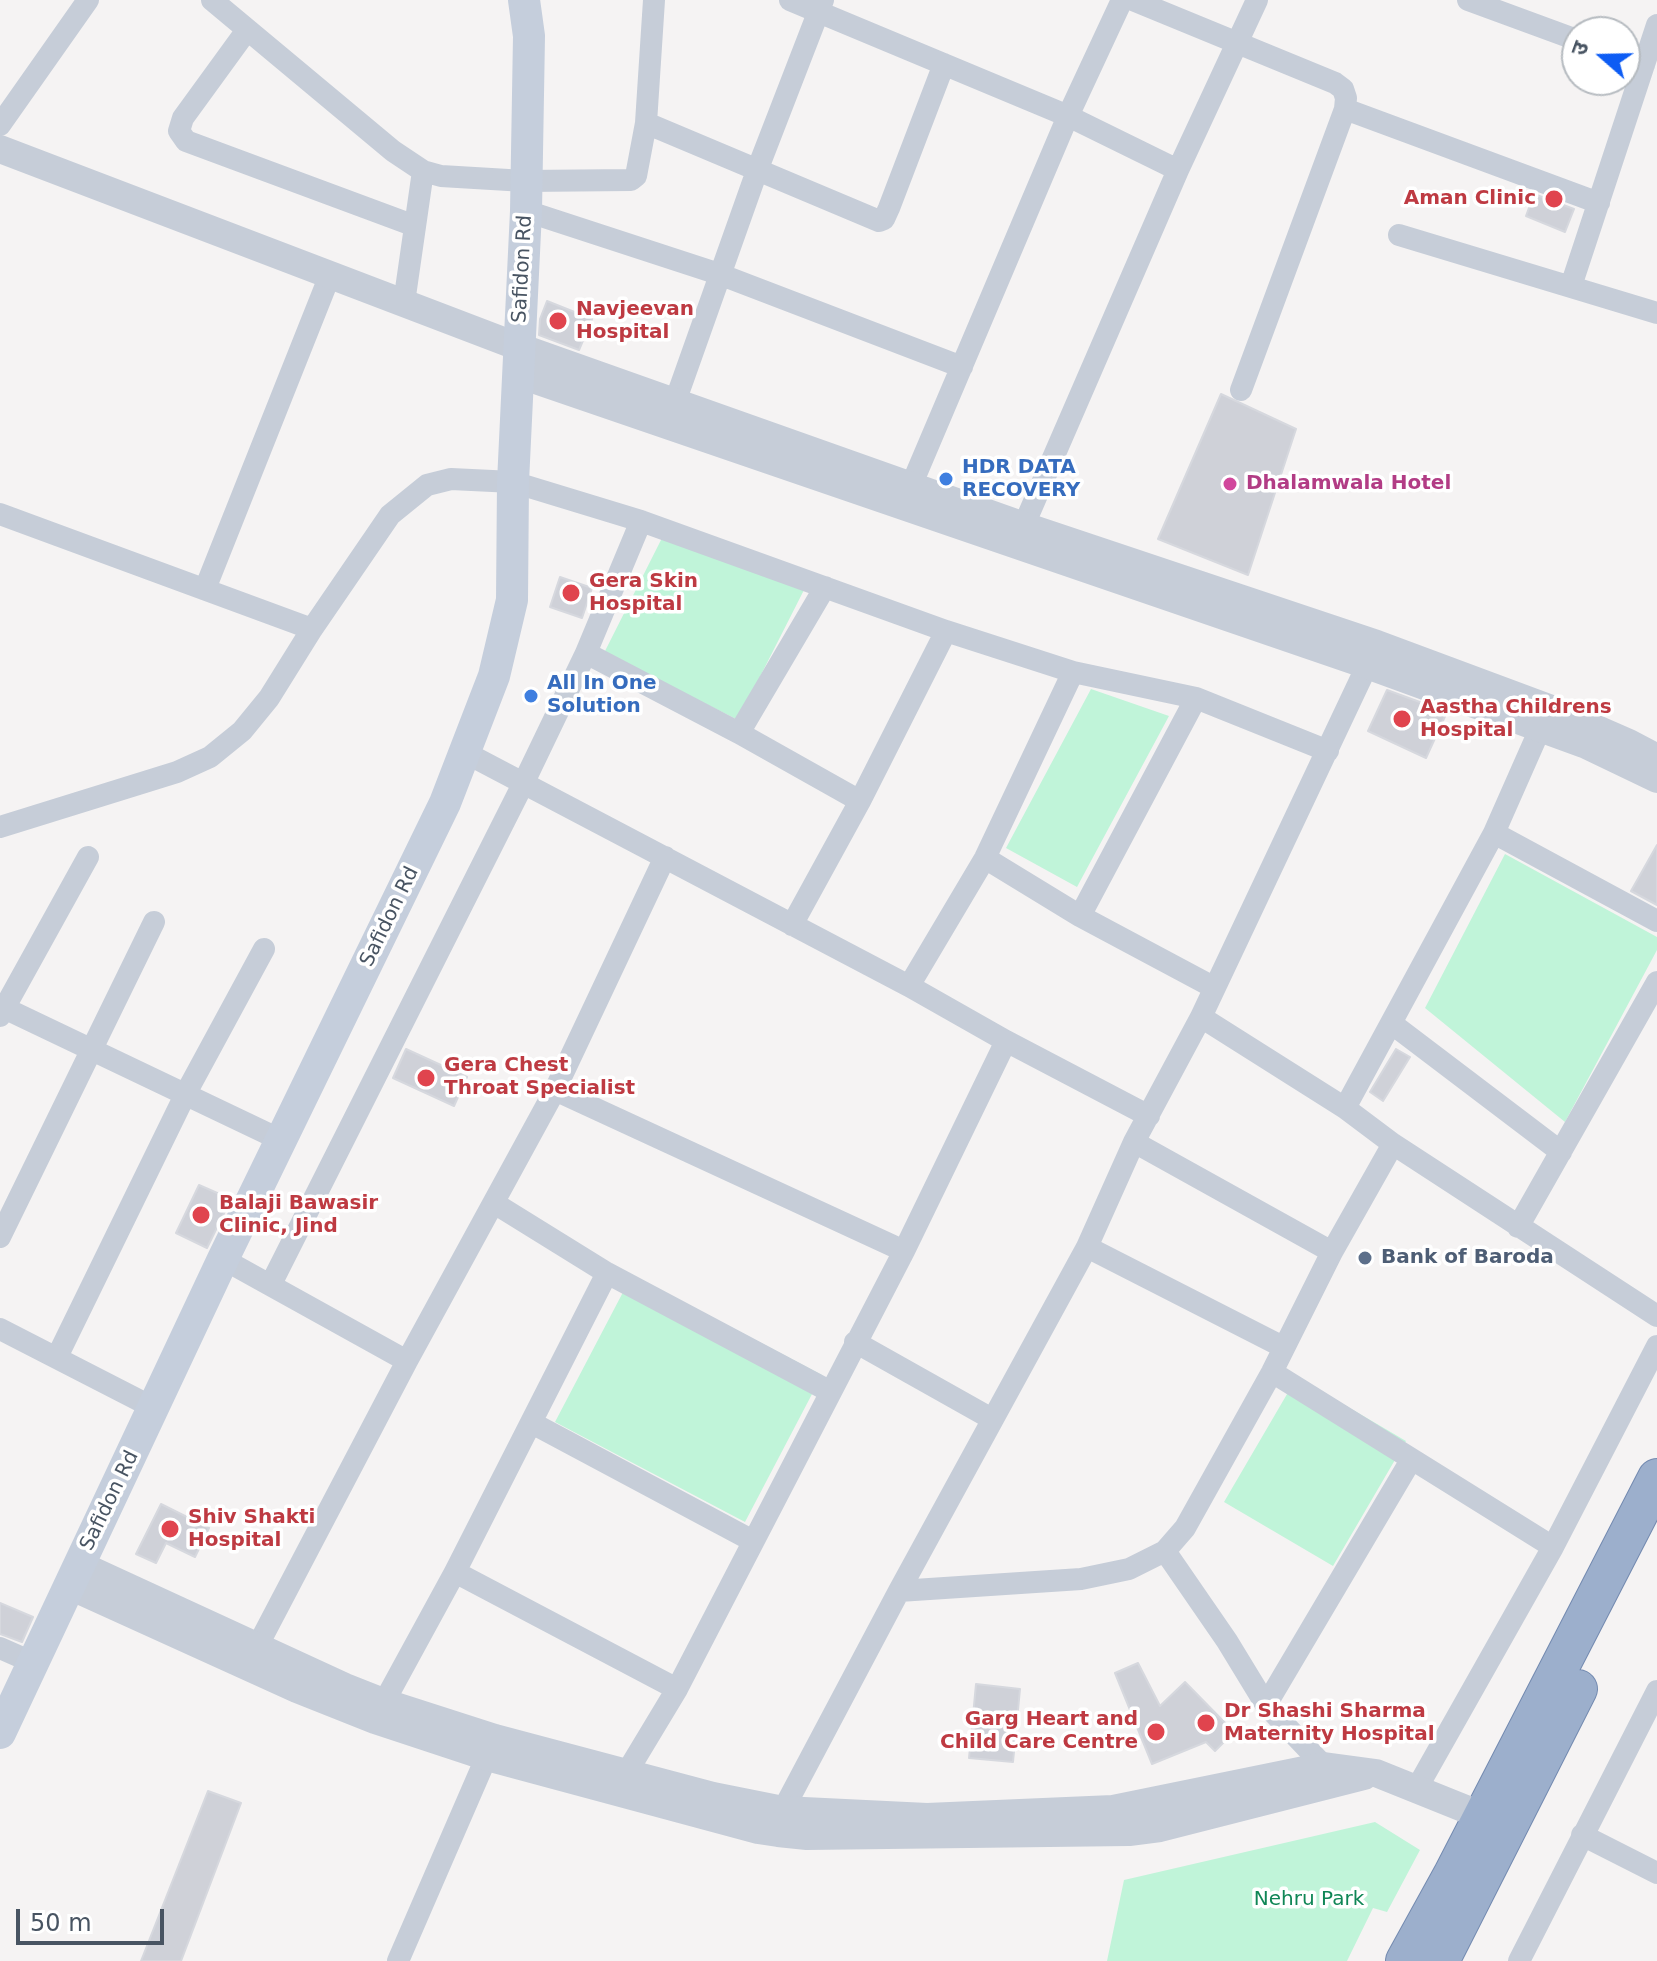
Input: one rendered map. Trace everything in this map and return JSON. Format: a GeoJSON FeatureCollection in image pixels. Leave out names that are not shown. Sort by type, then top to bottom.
{"type":"FeatureCollection","features":[{"type":"Feature","properties":{"kind":"highway"},"geometry":{"type":"LineString","coordinates":[[1440,1961],[1495,1823],[1657,1478]]}},
{"type":"Feature","properties":{"kind":"highway"},"geometry":{"type":"LineString","coordinates":[[1405,1961],[1495,1823],[1657,1533]]}},
{"type":"Feature","properties":{"kind":"main road","name":"Safidon Rd"},"geometry":{"type":"LineString","coordinates":[[0,1733],[466,753],[494,676],[512,600],[513,482],[529,36],[524,0]]}},
{"type":"Feature","properties":{"kind":"main road","name":"Safidon Rd"},"geometry":{"type":"LineString","coordinates":[[529,36],[537,0]]}},
{"type":"Feature","properties":{"kind":"street"},"geometry":{"type":"LineString","coordinates":[[0,125],[88,0]]}},
{"type":"Feature","properties":{"kind":"street"},"geometry":{"type":"LineString","coordinates":[[212,0],[393,151],[423,171],[525,196],[962,367]]}},
{"type":"Feature","properties":{"kind":"street"},"geometry":{"type":"LineString","coordinates":[[525,196],[631,180],[636,176],[646,123],[654,0]]}},
{"type":"Feature","properties":{"kind":"street"},"geometry":{"type":"LineString","coordinates":[[790,0],[821,6],[944,64],[1068,116],[1178,170]]}},
{"type":"Feature","properties":{"kind":"street"},"geometry":{"type":"LineString","coordinates":[[911,486],[1068,116],[1122,0]]}},
{"type":"Feature","properties":{"kind":"street"},"geometry":{"type":"LineString","coordinates":[[1133,0],[1335,83],[1343,89],[1346,98],[1345,109],[1241,390]]}},
{"type":"Feature","properties":{"kind":"street"},"geometry":{"type":"LineString","coordinates":[[1020,536],[1178,170],[1257,0]]}},
{"type":"Feature","properties":{"kind":"street"},"geometry":{"type":"LineString","coordinates":[[1468,0],[1561,34]]}},
{"type":"Feature","properties":{"kind":"street"},"geometry":{"type":"LineString","coordinates":[[675,402],[758,168],[821,6]]}},
{"type":"Feature","properties":{"kind":"street"},"geometry":{"type":"LineString","coordinates":[[1641,51],[1657,25]]}},
{"type":"Feature","properties":{"kind":"street"},"geometry":{"type":"LineString","coordinates":[[247,30],[183,118],[179,131],[186,141],[415,226]]}},
{"type":"Feature","properties":{"kind":"street"},"geometry":{"type":"LineString","coordinates":[[646,123],[873,219],[884,219],[944,64]]}},
{"type":"Feature","properties":{"kind":"street"},"geometry":{"type":"LineString","coordinates":[[1571,286],[1599,203],[1626,96]]}},
{"type":"Feature","properties":{"kind":"street"},"geometry":{"type":"LineString","coordinates":[[1345,109],[1599,203]]}},
{"type":"Feature","properties":{"kind":"street"},"geometry":{"type":"LineString","coordinates":[[0,149],[404,303],[518,360],[1020,536],[1372,654],[1544,718],[1629,743],[1657,758]]}},
{"type":"Feature","properties":{"kind":"street"},"geometry":{"type":"LineString","coordinates":[[404,303],[423,171]]}},
{"type":"Feature","properties":{"kind":"street"},"geometry":{"type":"LineString","coordinates":[[1399,235],[1657,313]]}},
{"type":"Feature","properties":{"kind":"street"},"geometry":{"type":"LineString","coordinates":[[205,589],[330,275]]}},
{"type":"Feature","properties":{"kind":"street"},"geometry":{"type":"LineString","coordinates":[[518,360],[675,402],[911,486],[1020,536]]}},
{"type":"Feature","properties":{"kind":"street"},"geometry":{"type":"LineString","coordinates":[[0,827],[177,772],[210,757],[242,731],[269,698],[390,515],[427,485],[451,479],[513,482],[641,521],[946,631],[1073,672],[1196,698],[1328,751]]}},
{"type":"Feature","properties":{"kind":"street"},"geometry":{"type":"LineString","coordinates":[[0,514],[312,629]]}},
{"type":"Feature","properties":{"kind":"street"},"geometry":{"type":"LineString","coordinates":[[271,1284],[524,782],[586,653],[641,521]]}},
{"type":"Feature","properties":{"kind":"street"},"geometry":{"type":"LineString","coordinates":[[739,733],[825,587]]}},
{"type":"Feature","properties":{"kind":"street"},"geometry":{"type":"LineString","coordinates":[[792,925],[860,801],[946,631]]}},
{"type":"Feature","properties":{"kind":"street"},"geometry":{"type":"LineString","coordinates":[[586,653],[860,801]]}},
{"type":"Feature","properties":{"kind":"street"},"geometry":{"type":"LineString","coordinates":[[781,1822],[899,1591],[1087,1247],[1134,1142],[1201,1017],[1372,654]]}},
{"type":"Feature","properties":{"kind":"street"},"geometry":{"type":"LineString","coordinates":[[909,986],[985,858],[1073,672]]}},
{"type":"Feature","properties":{"kind":"street"},"geometry":{"type":"LineString","coordinates":[[1080,916],[1196,698]]}},
{"type":"Feature","properties":{"kind":"street"},"geometry":{"type":"LineString","coordinates":[[1544,718],[1584,744],[1657,779]]}},
{"type":"Feature","properties":{"kind":"street"},"geometry":{"type":"LineString","coordinates":[[1345,1108],[1494,833],[1544,718]]}},
{"type":"Feature","properties":{"kind":"street"},"geometry":{"type":"LineString","coordinates":[[466,753],[1149,1116]]}},
{"type":"Feature","properties":{"kind":"street"},"geometry":{"type":"LineString","coordinates":[[1494,833],[1657,921]]}},
{"type":"Feature","properties":{"kind":"street"},"geometry":{"type":"LineString","coordinates":[[88,857],[1,1011],[91,1048],[283,1141]]}},
{"type":"Feature","properties":{"kind":"street"},"geometry":{"type":"LineString","coordinates":[[257,1647],[407,1361],[555,1090],[665,857]]}},
{"type":"Feature","properties":{"kind":"street"},"geometry":{"type":"LineString","coordinates":[[985,858],[1080,916],[1213,987]]}},
{"type":"Feature","properties":{"kind":"street"},"geometry":{"type":"LineString","coordinates":[[0,1237],[154,922]]}},
{"type":"Feature","properties":{"kind":"street"},"geometry":{"type":"LineString","coordinates":[[57,1357],[186,1093],[264,949]]}},
{"type":"Feature","properties":{"kind":"street"},"geometry":{"type":"LineString","coordinates":[[1518,1227],[1657,982]]}},
{"type":"Feature","properties":{"kind":"street"},"geometry":{"type":"LineString","coordinates":[[1201,1017],[1345,1108],[1393,1144],[1657,1316]]}},
{"type":"Feature","properties":{"kind":"street"},"geometry":{"type":"LineString","coordinates":[[1391,1023],[1561,1152]]}},
{"type":"Feature","properties":{"kind":"street"},"geometry":{"type":"LineString","coordinates":[[627,1772],[677,1689],[904,1251],[1006,1041]]}},
{"type":"Feature","properties":{"kind":"street"},"geometry":{"type":"LineString","coordinates":[[555,1090],[904,1251]]}},
{"type":"Feature","properties":{"kind":"street"},"geometry":{"type":"LineString","coordinates":[[1134,1142],[1332,1252]]}},
{"type":"Feature","properties":{"kind":"street"},"geometry":{"type":"LineString","coordinates":[[899,1591],[1081,1579],[1129,1569],[1165,1551],[1185,1528],[1393,1144]]}},
{"type":"Feature","properties":{"kind":"street"},"geometry":{"type":"LineString","coordinates":[[494,1203],[607,1273],[829,1391]]}},
{"type":"Feature","properties":{"kind":"street"},"geometry":{"type":"LineString","coordinates":[[1087,1247],[1283,1347]]}},
{"type":"Feature","properties":{"kind":"street"},"geometry":{"type":"LineString","coordinates":[[223,1259],[407,1361]]}},
{"type":"Feature","properties":{"kind":"street"},"geometry":{"type":"LineString","coordinates":[[379,1711],[455,1572],[607,1273]]}},
{"type":"Feature","properties":{"kind":"street"},"geometry":{"type":"LineString","coordinates":[[0,1329],[154,1408]]}},
{"type":"Feature","properties":{"kind":"street"},"geometry":{"type":"LineString","coordinates":[[855,1342],[992,1419]]}},
{"type":"Feature","properties":{"kind":"street"},"geometry":{"type":"LineString","coordinates":[[1417,1788],[1553,1547],[1657,1346]]}},
{"type":"Feature","properties":{"kind":"street"},"geometry":{"type":"LineString","coordinates":[[1272,1372],[1553,1547]]}},
{"type":"Feature","properties":{"kind":"street"},"geometry":{"type":"LineString","coordinates":[[532,1423],[753,1541]]}},
{"type":"Feature","properties":{"kind":"street"},"geometry":{"type":"LineString","coordinates":[[1266,1705],[1411,1460]]}},
{"type":"Feature","properties":{"kind":"street"},"geometry":{"type":"LineString","coordinates":[[1165,1551],[1227,1641],[1266,1705],[1324,1766]]}},
{"type":"Feature","properties":{"kind":"street"},"geometry":{"type":"LineString","coordinates":[[455,1572],[677,1689]]}},
{"type":"Feature","properties":{"kind":"street"},"geometry":{"type":"LineString","coordinates":[[75,1576],[257,1647],[379,1711]]}},
{"type":"Feature","properties":{"kind":"street"},"geometry":{"type":"LineString","coordinates":[[75,1576],[297,1689],[379,1711],[758,1830],[781,1822],[1113,1809],[1324,1766],[1376,1773],[1495,1823]]}},
{"type":"Feature","properties":{"kind":"street"},"geometry":{"type":"LineString","coordinates":[[0,1648],[34,1663]]}},
{"type":"Feature","properties":{"kind":"street"},"geometry":{"type":"LineString","coordinates":[[1519,1961],[1657,1691]]}},
{"type":"Feature","properties":{"kind":"street"},"geometry":{"type":"LineString","coordinates":[[491,1747],[627,1772],[713,1796],[781,1822],[807,1836],[1129,1832],[1160,1828],[1376,1773]]}},
{"type":"Feature","properties":{"kind":"street"},"geometry":{"type":"LineString","coordinates":[[398,1961],[491,1747]]}},
{"type":"Feature","properties":{"kind":"street"},"geometry":{"type":"LineString","coordinates":[[1582,1835],[1657,1873]]}},
{"type":"Feature","properties":{"kind":"green space"},"geometry":{"type":"Polygon","coordinates":[[[662,538],[805,588],[738,720],[604,653],[662,538]]]}},
{"type":"Feature","properties":{"kind":"green space"},"geometry":{"type":"Polygon","coordinates":[[[1091,689],[1169,716],[1077,887],[1006,848],[1091,689]]]}},
{"type":"Feature","properties":{"kind":"green space"},"geometry":{"type":"Polygon","coordinates":[[[1505,854],[1657,937],[1657,950],[1565,1122],[1425,1008],[1505,854]]]}},
{"type":"Feature","properties":{"kind":"green space"},"geometry":{"type":"Polygon","coordinates":[[[632,1275],[822,1375],[745,1522],[555,1422],[632,1275]]]}},
{"type":"Feature","properties":{"kind":"green space"},"geometry":{"type":"Polygon","coordinates":[[[1297,1377],[1406,1441],[1333,1566],[1224,1502],[1297,1377]]]}},
{"type":"Feature","properties":{"kind":"green space","name":"Nehru Park"},"geometry":{"type":"Polygon","coordinates":[[[1375,1822],[1420,1850],[1387,1912],[1373,1908],[1347,1961],[1107,1961],[1124,1880],[1375,1822]]]}},
{"type":"Feature","properties":{"kind":"building"},"geometry":{"type":"Polygon","coordinates":[[[1534,194],[1574,209],[1565,232],[1526,216],[1534,194]]]}},
{"type":"Feature","properties":{"kind":"building"},"geometry":{"type":"Polygon","coordinates":[[[547,301],[592,319],[579,350],[539,335],[540,319],[547,301]]]}},
{"type":"Feature","properties":{"kind":"building","name":"Dhalamwala Hotel"},"geometry":{"type":"Polygon","coordinates":[[[1221,394],[1296,429],[1248,575],[1158,539],[1221,394]]]}},
{"type":"Feature","properties":{"kind":"building"},"geometry":{"type":"Polygon","coordinates":[[[560,577],[592,588],[582,618],[550,607],[560,577]]]}},
{"type":"Feature","properties":{"kind":"building"},"geometry":{"type":"Polygon","coordinates":[[[1387,690],[1447,712],[1426,758],[1368,731],[1387,690]]]}},
{"type":"Feature","properties":{"kind":"building"},"geometry":{"type":"Polygon","coordinates":[[[1657,845],[1657,905],[1631,891],[1657,845]]]}},
{"type":"Feature","properties":{"kind":"building"},"geometry":{"type":"Polygon","coordinates":[[[406,1049],[467,1077],[454,1106],[393,1078],[406,1049]]]}},
{"type":"Feature","properties":{"kind":"building"},"geometry":{"type":"Polygon","coordinates":[[[1396,1049],[1410,1057],[1383,1101],[1370,1092],[1396,1049]]]}},
{"type":"Feature","properties":{"kind":"building"},"geometry":{"type":"Polygon","coordinates":[[[199,1185],[231,1199],[207,1248],[176,1233],[199,1185]]]}},
{"type":"Feature","properties":{"kind":"building"},"geometry":{"type":"Polygon","coordinates":[[[161,1504],[209,1528],[195,1557],[166,1543],[156,1563],[136,1554],[161,1504]]]}},
{"type":"Feature","properties":{"kind":"building"},"geometry":{"type":"Polygon","coordinates":[[[0,1603],[33,1617],[22,1642],[0,1634],[0,1603]]]}},
{"type":"Feature","properties":{"kind":"building"},"geometry":{"type":"Polygon","coordinates":[[[1138,1663],[1160,1706],[1185,1682],[1234,1732],[1215,1751],[1206,1742],[1152,1764],[1115,1673],[1138,1663]]]}},
{"type":"Feature","properties":{"kind":"building"},"geometry":{"type":"Polygon","coordinates":[[[976,1684],[1020,1689],[1013,1762],[969,1758],[976,1684]]]}},
{"type":"Feature","properties":{"kind":"building"},"geometry":{"type":"Polygon","coordinates":[[[208,1791],[241,1803],[181,1961],[141,1961],[208,1791]]]}},
{"type":"Feature","properties":{"kind":"place","name":"Aman Clinic"},"geometry":{"type":"Point","coordinates":[1554,199]}},
{"type":"Feature","properties":{"kind":"place","name":"Navjeevan Hospital"},"geometry":{"type":"Point","coordinates":[558,321]}},
{"type":"Feature","properties":{"kind":"place","name":"HDR DATA RECOVERY"},"geometry":{"type":"Point","coordinates":[946,479]}},
{"type":"Feature","properties":{"kind":"place","name":"Dhalamwala Hotel"},"geometry":{"type":"Point","coordinates":[1230,484]}},
{"type":"Feature","properties":{"kind":"place","name":"Gera Skin Hospital"},"geometry":{"type":"Point","coordinates":[571,593]}},
{"type":"Feature","properties":{"kind":"place","name":"All In One Solution"},"geometry":{"type":"Point","coordinates":[531,696]}},
{"type":"Feature","properties":{"kind":"place","name":"Aastha Childrens Hospital"},"geometry":{"type":"Point","coordinates":[1402,719]}},
{"type":"Feature","properties":{"kind":"place","name":"Gera Chest Throat Specialist"},"geometry":{"type":"Point","coordinates":[426,1078]}},
{"type":"Feature","properties":{"kind":"place","name":"Balaji Bawasir Clinic, Jind"},"geometry":{"type":"Point","coordinates":[201,1215]}},
{"type":"Feature","properties":{"kind":"place","name":"Bank of Baroda"},"geometry":{"type":"Point","coordinates":[1365,1258]}},
{"type":"Feature","properties":{"kind":"place","name":"Shiv Shakti Hospital"},"geometry":{"type":"Point","coordinates":[170,1529]}},
{"type":"Feature","properties":{"kind":"place","name":"Dr Shashi Sharma Maternity Hospital"},"geometry":{"type":"Point","coordinates":[1206,1723]}},
{"type":"Feature","properties":{"kind":"place","name":"Garg Heart and Child Care Centre"},"geometry":{"type":"Point","coordinates":[1156,1732]}}]}
